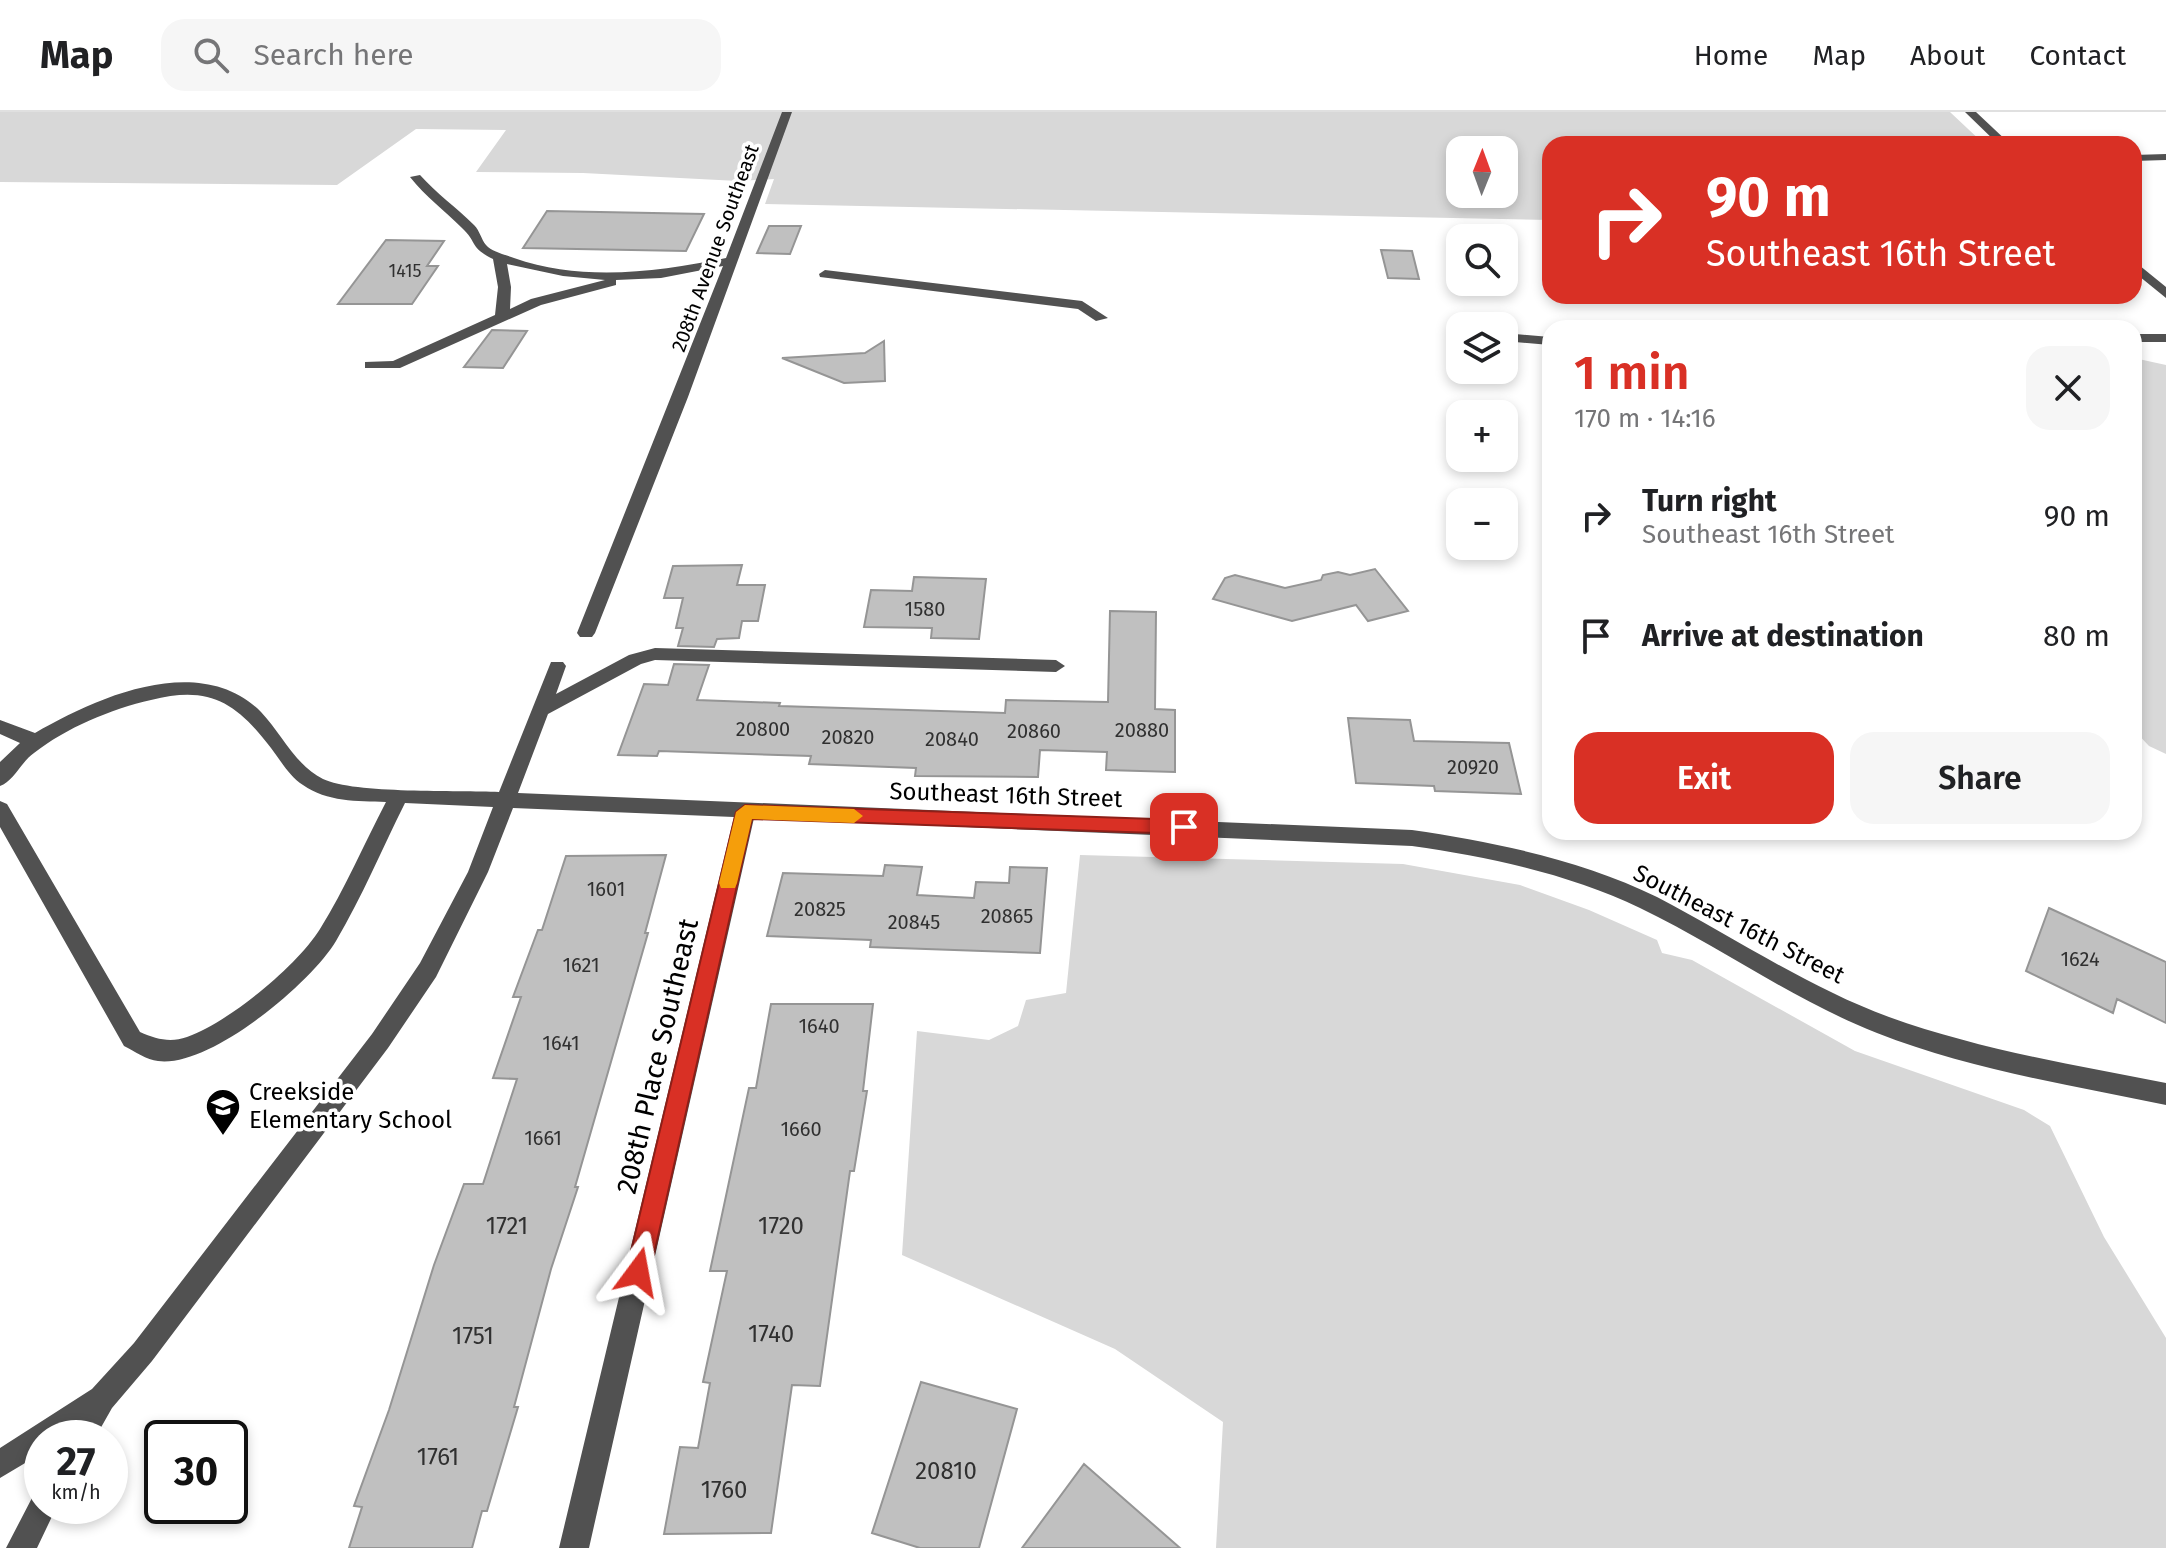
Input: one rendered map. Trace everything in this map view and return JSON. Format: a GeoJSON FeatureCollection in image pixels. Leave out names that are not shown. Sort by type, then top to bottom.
{"type":"FeatureCollection","features":[{"type":"Feature","properties":{"kind":"street","name":"208th Avenue Southeast"},"geometry":{"type":"LineString","coordinates":[[586,633],[681,397],[787,112]]}},
{"type":"Feature","properties":{"kind":"street"},"geometry":{"type":"LineString","coordinates":[[1970,112],[1996,136]]}},
{"type":"Feature","properties":{"kind":"street"},"geometry":{"type":"LineString","coordinates":[[2142,158],[2166,157]]}},
{"type":"Feature","properties":{"kind":"street"},"geometry":{"type":"LineString","coordinates":[[416,177],[437,201],[468,224],[478,236],[481,248],[499,260],[572,274],[650,276],[731,261]]}},
{"type":"Feature","properties":{"kind":"street"},"geometry":{"type":"LineString","coordinates":[[499,260],[506,298],[502,315]]}},
{"type":"Feature","properties":{"kind":"street"},"geometry":{"type":"LineString","coordinates":[[2142,272],[2166,294]]}},
{"type":"Feature","properties":{"kind":"street"},"geometry":{"type":"LineString","coordinates":[[825,274],[1082,305],[1101,318]]}},
{"type":"Feature","properties":{"kind":"street"},"geometry":{"type":"LineString","coordinates":[[370,365],[395,365],[536,302],[635,275]]}},
{"type":"Feature","properties":{"kind":"street"},"geometry":{"type":"LineString","coordinates":[[1518,338],[1542,340]]}},
{"type":"Feature","properties":{"kind":"street"},"geometry":{"type":"LineString","coordinates":[[2142,338],[2166,338]]}},
{"type":"Feature","properties":{"kind":"street"},"geometry":{"type":"LineString","coordinates":[[540,710],[635,659],[655,654],[1056,666]]}},
{"type":"Feature","properties":{"kind":"street"},"geometry":{"type":"LineString","coordinates":[[90,1420],[102,1398],[162,1328],[380,1041],[428,970],[478,872],[557,666]]}},
{"type":"Feature","properties":{"kind":"street","name":"Southeast 16th Street"},"geometry":{"type":"LineString","coordinates":[[0,779],[16,756],[105,707],[147,693],[195,689],[221,692],[243,704],[301,776],[314,786],[343,793],[504,798],[745,812],[1341,833],[1412,838],[1481,848],[1586,878],[1647,902],[1807,991],[1883,1025],[1990,1058],[2166,1094]]}},
{"type":"Feature","properties":{"kind":"street"},"geometry":{"type":"LineString","coordinates":[[0,727],[37,742]]}},
{"type":"Feature","properties":{"kind":"street"},"geometry":{"type":"LineString","coordinates":[[0,809],[132,1039],[158,1051],[190,1047],[202,1041],[238,1020],[295,973],[327,937],[398,797]]}},
{"type":"Feature","properties":{"kind":"street","name":"208th Place Southeast"},"geometry":{"type":"LineString","coordinates":[[574,1548],[745,812]]}},
{"type":"Feature","properties":{"kind":"street"},"geometry":{"type":"LineString","coordinates":[[0,1464],[102,1398]]}},
{"type":"Feature","properties":{"kind":"street"},"geometry":{"type":"LineString","coordinates":[[21,1548],[34,1524]]}},
{"type":"Feature","properties":{"kind":"shaded area"},"geometry":{"type":"Polygon","coordinates":[[[0,112],[1950,112],[1976,136],[1542,136],[1542,220],[765,204],[774,179],[738,181],[583,173],[476,172],[506,130],[416,129],[337,185],[0,182],[0,112]]]}},
{"type":"Feature","properties":{"kind":"shaded area"},"geometry":{"type":"Polygon","coordinates":[[[2142,360],[2166,365],[2166,754],[2149,746],[2142,739],[2142,360]]]}},
{"type":"Feature","properties":{"kind":"shaded area"},"geometry":{"type":"Polygon","coordinates":[[[1080,855],[1403,864],[1520,885],[1589,910],[1657,940],[1662,953],[1692,960],[1855,1051],[2024,1110],[2050,1126],[2104,1237],[2166,1338],[2166,1548],[1216,1548],[1223,1422],[1115,1349],[902,1255],[917,1031],[989,1040],[1018,1026],[1026,1000],[1066,993],[1080,855]]]}},
{"type":"Feature","properties":{"kind":"building"},"geometry":{"type":"Polygon","coordinates":[[[547,211],[704,214],[686,251],[523,248],[547,211]]]}},
{"type":"Feature","properties":{"kind":"building"},"geometry":{"type":"Polygon","coordinates":[[[769,226],[801,226],[790,254],[757,253],[769,226]]]}},
{"type":"Feature","properties":{"kind":"building"},"geometry":{"type":"Polygon","coordinates":[[[386,240],[444,241],[427,266],[438,266],[412,304],[338,304],[386,240]]]}},
{"type":"Feature","properties":{"kind":"building"},"geometry":{"type":"Polygon","coordinates":[[[1381,250],[1412,251],[1419,279],[1388,278],[1381,250]]]}},
{"type":"Feature","properties":{"kind":"building"},"geometry":{"type":"Polygon","coordinates":[[[492,330],[527,331],[503,368],[464,367],[492,330]]]}},
{"type":"Feature","properties":{"kind":"building"},"geometry":{"type":"Polygon","coordinates":[[[884,341],[885,381],[844,383],[782,358],[865,353],[884,341]]]}},
{"type":"Feature","properties":{"kind":"building"},"geometry":{"type":"Polygon","coordinates":[[[742,565],[737,585],[765,585],[758,621],[742,621],[739,638],[717,639],[714,647],[678,646],[683,628],[676,628],[683,598],[664,598],[673,566],[742,565]]]}},
{"type":"Feature","properties":{"kind":"building"},"geometry":{"type":"Polygon","coordinates":[[[1375,569],[1408,611],[1368,621],[1356,605],[1292,621],[1213,599],[1225,578],[1235,575],[1285,588],[1321,580],[1323,575],[1338,572],[1350,575],[1375,569]]]}},
{"type":"Feature","properties":{"kind":"building"},"geometry":{"type":"Polygon","coordinates":[[[914,577],[986,579],[979,639],[931,638],[932,628],[864,627],[871,590],[912,591],[914,577]]]}},
{"type":"Feature","properties":{"kind":"building"},"geometry":{"type":"Polygon","coordinates":[[[1110,611],[1156,612],[1155,709],[1175,710],[1175,772],[1106,770],[1107,752],[1040,750],[1038,777],[915,776],[916,768],[809,764],[811,756],[659,751],[657,756],[618,755],[644,684],[668,685],[674,664],[709,665],[697,700],[780,703],[779,706],[1005,713],[1006,700],[1108,702],[1110,611]]]}},
{"type":"Feature","properties":{"kind":"building"},"geometry":{"type":"Polygon","coordinates":[[[1348,718],[1410,720],[1414,741],[1509,743],[1521,794],[1435,791],[1434,786],[1356,783],[1348,718]]]}},
{"type":"Feature","properties":{"kind":"building"},"geometry":{"type":"Polygon","coordinates":[[[666,855],[645,933],[648,933],[514,1407],[518,1407],[487,1511],[482,1511],[472,1548],[349,1548],[362,1507],[354,1506],[389,1410],[434,1265],[464,1184],[483,1184],[517,1079],[493,1078],[521,997],[513,997],[538,930],[542,930],[566,856],[666,855]]]}},
{"type":"Feature","properties":{"kind":"building"},"geometry":{"type":"Polygon","coordinates":[[[885,865],[922,867],[917,895],[974,898],[976,882],[1009,883],[1010,867],[1047,868],[1040,953],[870,947],[871,940],[767,936],[783,873],[883,876],[885,865]]]}},
{"type":"Feature","properties":{"kind":"building"},"geometry":{"type":"Polygon","coordinates":[[[2049,908],[2166,962],[2166,1023],[2117,999],[2113,1013],[2026,971],[2049,908]]]}},
{"type":"Feature","properties":{"kind":"building"},"geometry":{"type":"Polygon","coordinates":[[[771,1004],[873,1004],[863,1091],[867,1091],[854,1171],[850,1171],[820,1386],[792,1385],[771,1533],[664,1534],[680,1447],[698,1448],[710,1383],[703,1382],[727,1271],[710,1271],[749,1088],[756,1088],[771,1004]]]}},
{"type":"Feature","properties":{"kind":"building"},"geometry":{"type":"Polygon","coordinates":[[[921,1382],[1017,1409],[979,1548],[920,1548],[872,1533],[921,1382]]]}},
{"type":"Feature","properties":{"kind":"building"},"geometry":{"type":"Polygon","coordinates":[[[1084,1464],[1180,1548],[1022,1548],[1084,1464]]]}},
{"type":"Feature","properties":{"kind":"slow traffic"},"geometry":{"type":"LineString","coordinates":[[728,883],[745,812],[854,816]]}},
{"type":"Feature","properties":{"kind":"place","name":"Creekside Elementary School"},"geometry":{"type":"Point","coordinates":[223,1137]}},
{"type":"Feature","properties":{"kind":"route"},"geometry":{"type":"LineString","coordinates":[[638,1272],[745,812],[1184,827]]}}]}
